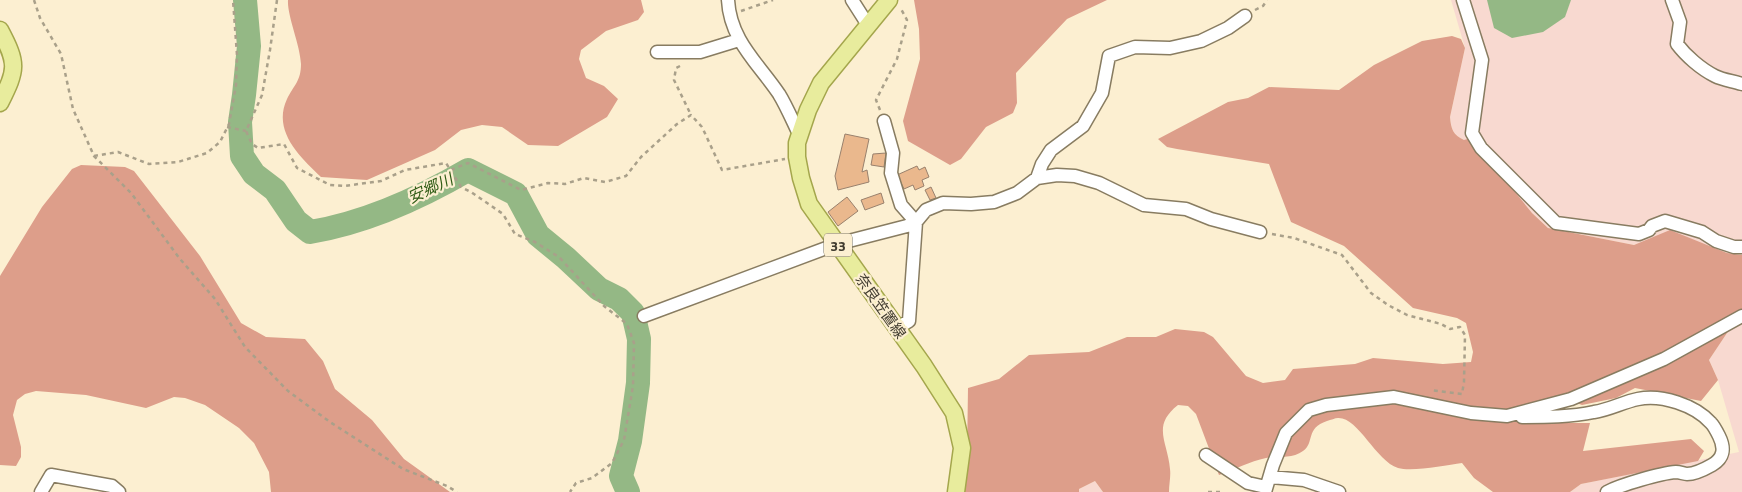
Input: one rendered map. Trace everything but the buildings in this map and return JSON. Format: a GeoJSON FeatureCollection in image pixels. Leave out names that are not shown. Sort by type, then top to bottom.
{"type":"FeatureCollection","features":[{"type":"Feature","properties":{"kind":"main road","name":"奈良笠置線"},"geometry":{"type":"LineString","coordinates":[[894,3],[868,25],[821,83],[808,110],[798,143],[797,157],[809,204],[924,366],[954,413],[962,448],[956,492]]}},
{"type":"Feature","properties":{"kind":"main road"},"geometry":{"type":"LineString","coordinates":[[0,30],[11,51],[14,71],[0,103]]}},
{"type":"Feature","properties":{"kind":"street"},"geometry":{"type":"LineString","coordinates":[[728,0],[738,40],[780,96],[800,136]]}},
{"type":"Feature","properties":{"kind":"street"},"geometry":{"type":"LineString","coordinates":[[852,0],[868,25]]}},
{"type":"Feature","properties":{"kind":"street"},"geometry":{"type":"LineString","coordinates":[[1463,0],[1482,60],[1472,133],[1481,148],[1556,223],[1639,234],[1665,221],[1702,232],[1734,247],[1742,247]]}},
{"type":"Feature","properties":{"kind":"street"},"geometry":{"type":"LineString","coordinates":[[1672,0],[1680,22],[1678,44],[1682,50],[1715,76],[1742,84]]}},
{"type":"Feature","properties":{"kind":"street"},"geometry":{"type":"LineString","coordinates":[[1037,178],[1042,164],[1052,150],[1083,126],[1102,93],[1109,56],[1135,46],[1170,48],[1201,40],[1228,28],[1246,16]]}},
{"type":"Feature","properties":{"kind":"street"},"geometry":{"type":"LineString","coordinates":[[658,52],[700,52],[738,40]]}},
{"type":"Feature","properties":{"kind":"street"},"geometry":{"type":"LineString","coordinates":[[884,120],[894,153],[891,173],[901,205],[916,222],[909,321],[897,328]]}},
{"type":"Feature","properties":{"kind":"street"},"geometry":{"type":"LineString","coordinates":[[644,316],[838,244],[907,226],[916,222],[926,210],[943,203],[971,204],[994,202],[1017,193],[1037,178],[1057,175],[1075,176],[1099,183],[1144,205],[1186,209],[1211,219],[1260,232]]}},
{"type":"Feature","properties":{"kind":"street"},"geometry":{"type":"LineString","coordinates":[[1507,416],[1571,399],[1664,360],[1742,316]]}},
{"type":"Feature","properties":{"kind":"street"},"geometry":{"type":"LineString","coordinates":[[1267,486],[1286,434],[1309,410],[1326,405],[1394,397],[1471,413],[1547,417],[1597,412],[1640,398],[1656,398],[1672,401],[1695,410],[1712,423],[1723,448],[1722,456],[1714,464],[1690,474],[1676,472],[1607,492]]}},
{"type":"Feature","properties":{"kind":"street"},"geometry":{"type":"LineString","coordinates":[[1206,455],[1248,483],[1267,486],[1304,480],[1339,492]]}},
{"type":"Feature","properties":{"kind":"street"},"geometry":{"type":"LineString","coordinates":[[41,492],[52,475],[112,486],[119,492]]}},
{"type":"Feature","properties":{"kind":"path"},"geometry":{"type":"LineString","coordinates":[[34,0],[40,18],[61,54],[73,109],[94,156],[131,193],[180,259],[214,299],[245,347],[288,391],[330,422],[403,469],[447,486],[457,492]]}},
{"type":"Feature","properties":{"kind":"path"},"geometry":{"type":"LineString","coordinates":[[94,156],[118,152],[149,164],[178,162],[207,153],[220,142],[227,127],[236,85],[237,55],[233,0]]}},
{"type":"Feature","properties":{"kind":"path"},"geometry":{"type":"LineString","coordinates":[[277,0],[262,95],[246,130],[252,144],[258,148],[284,144],[297,168],[330,185],[344,186],[381,181],[405,170],[446,163],[461,187],[472,192],[503,214],[515,234],[535,242],[558,257],[604,306],[626,324],[634,343],[633,386],[624,440],[612,463],[592,478],[576,483],[570,492]]}},
{"type":"Feature","properties":{"kind":"path"},"geometry":{"type":"LineString","coordinates":[[730,14],[773,0]]}},
{"type":"Feature","properties":{"kind":"path"},"geometry":{"type":"LineString","coordinates":[[884,120],[876,100],[897,59],[907,20],[894,3]]}},
{"type":"Feature","properties":{"kind":"path"},"geometry":{"type":"LineString","coordinates":[[684,64],[676,68],[674,80],[691,115],[702,127],[722,170],[797,157]]}},
{"type":"Feature","properties":{"kind":"path"},"geometry":{"type":"LineString","coordinates":[[451,170],[468,163],[521,190],[548,183],[565,184],[584,178],[605,182],[626,176],[641,157],[677,124],[691,115]]}},
{"type":"Feature","properties":{"kind":"path"},"geometry":{"type":"LineString","coordinates":[[227,127],[246,130]]}},
{"type":"Feature","properties":{"kind":"path"},"geometry":{"type":"LineString","coordinates":[[1260,232],[1294,238],[1342,255],[1371,293],[1407,315],[1441,324],[1450,329],[1460,327],[1466,335],[1462,394],[1425,389]]}},
{"type":"Feature","properties":{"kind":"path"},"geometry":{"type":"LineString","coordinates":[[1208,492],[1224,492]]}},
{"type":"Feature","properties":{"kind":"shaded area"},"geometry":{"type":"Polygon","coordinates":[[[288,0],[641,0],[644,12],[638,20],[606,31],[581,50],[579,59],[586,78],[604,86],[618,99],[607,117],[558,146],[528,145],[502,127],[482,125],[461,130],[435,150],[367,180],[321,177],[290,142],[283,122],[283,111],[298,79],[301,64],[289,14],[288,0]]]}},
{"type":"Feature","properties":{"kind":"shaded area"},"geometry":{"type":"Polygon","coordinates":[[[914,0],[1107,0],[1067,19],[1016,73],[1017,103],[1013,113],[986,127],[961,159],[950,165],[908,141],[903,121],[920,59],[919,29],[914,0]]]}},
{"type":"Feature","properties":{"kind":"shaded area"},"geometry":{"type":"Polygon","coordinates":[[[1451,0],[1742,0],[1742,255],[1727,253],[1670,231],[1634,245],[1548,228],[1464,140],[1455,134],[1452,128],[1450,117],[1465,48],[1451,0]]]}},
{"type":"Feature","properties":{"kind":"shaded area"},"geometry":{"type":"Polygon","coordinates":[[[1487,0],[1571,0],[1565,17],[1543,32],[1512,38],[1494,28],[1487,0]]]}},
{"type":"Feature","properties":{"kind":"shaded area"},"geometry":{"type":"Polygon","coordinates":[[[1452,36],[1461,39],[1465,48],[1450,117],[1453,131],[1464,140],[1471,138],[1532,213],[1548,228],[1634,245],[1670,230],[1727,253],[1742,255],[1742,317],[1737,318],[1709,360],[1718,380],[1701,401],[1635,388],[1616,398],[1582,405],[1562,397],[1547,423],[1590,423],[1583,451],[1691,439],[1704,451],[1698,461],[1581,484],[1570,492],[1493,492],[1474,478],[1462,463],[1421,469],[1398,468],[1382,457],[1353,424],[1338,418],[1320,424],[1313,431],[1307,448],[1299,454],[1260,459],[1219,475],[1196,414],[1188,406],[1178,405],[1165,420],[1163,427],[1170,469],[1169,492],[1103,492],[1095,481],[1079,489],[1079,492],[961,492],[967,456],[968,388],[999,379],[1029,355],[1089,352],[1127,337],[1156,337],[1175,329],[1204,332],[1213,337],[1246,376],[1263,383],[1285,380],[1293,369],[1355,364],[1373,358],[1443,364],[1471,362],[1473,352],[1466,323],[1457,318],[1413,308],[1344,246],[1291,222],[1269,164],[1167,147],[1158,139],[1228,102],[1248,98],[1269,87],[1339,90],[1374,65],[1422,41],[1452,36]]]}},
{"type":"Feature","properties":{"kind":"shaded area"},"geometry":{"type":"Polygon","coordinates":[[[81,165],[125,167],[134,171],[200,256],[241,323],[266,337],[305,339],[323,361],[335,389],[372,420],[404,459],[450,492],[271,492],[269,472],[254,443],[239,428],[205,405],[185,398],[174,397],[146,408],[86,395],[36,391],[25,394],[17,400],[13,415],[21,447],[21,457],[16,466],[0,465],[0,276],[42,207],[72,169],[81,165]]]}},
{"type":"Feature","properties":{"kind":"shaded area"},"geometry":{"type":"Polygon","coordinates":[[[1742,317],[1742,492],[1570,492],[1581,484],[1739,452],[1718,380],[1709,360],[1737,318],[1742,317]]]}},
{"type":"Feature","properties":{"kind":"shaded area"},"geometry":{"type":"Polygon","coordinates":[[[1095,481],[1103,492],[1079,492],[1079,489],[1095,481]]]}},
{"type":"Feature","properties":{"kind":"waterway","name":"安郷川"},"geometry":{"type":"LineString","coordinates":[[245,0],[249,46],[240,122],[242,156],[254,174],[275,190],[296,221],[310,232],[372,216],[411,200],[468,170],[516,194],[538,235],[599,289],[619,299],[633,313],[639,339],[638,383],[630,441],[621,476],[628,492]]}}]}
